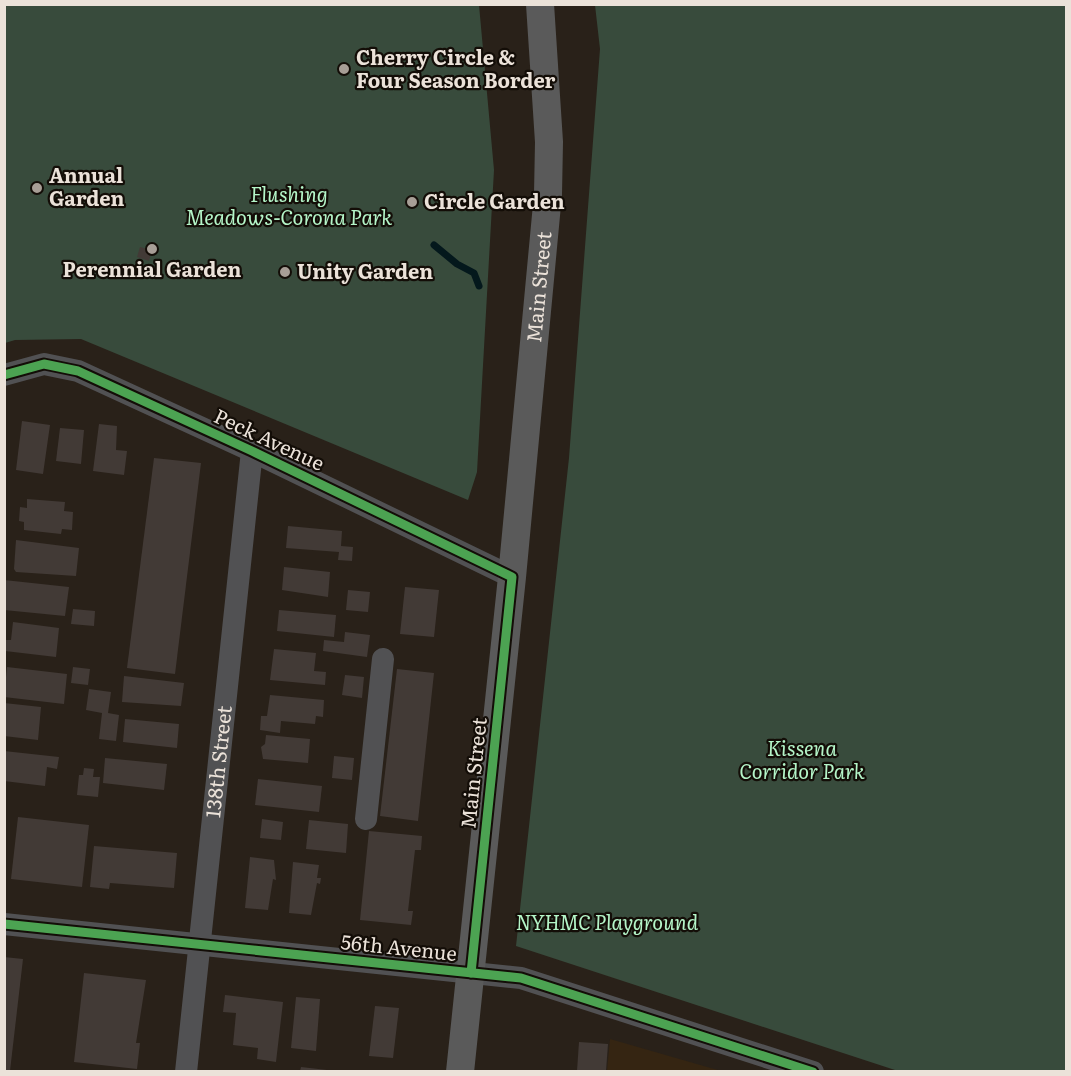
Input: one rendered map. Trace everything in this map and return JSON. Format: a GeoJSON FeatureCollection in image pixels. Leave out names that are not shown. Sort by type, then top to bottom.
{"type":"FeatureCollection","features":[{"type":"Feature","properties":{"kind":"main road","name":"Main Street"},"geometry":{"type":"LineString","coordinates":[[460,1071],[512,577],[548,194],[549,142],[540,4]]}},
{"type":"Feature","properties":{"kind":"street","name":"Peck Avenue"},"geometry":{"type":"LineString","coordinates":[[4,375],[44,364],[78,371],[252,451],[512,577]]}},
{"type":"Feature","properties":{"kind":"street","name":"138th Street"},"geometry":{"type":"LineString","coordinates":[[186,1071],[252,451]]}},
{"type":"Feature","properties":{"kind":"street"},"geometry":{"type":"LineString","coordinates":[[366,819],[383,659]]}},
{"type":"Feature","properties":{"kind":"street","name":"56th Avenue"},"geometry":{"type":"LineString","coordinates":[[4,924],[522,978],[813,1071]]}},
{"type":"Feature","properties":{"kind":"shaded area"},"geometry":{"type":"Polygon","coordinates":[[[610,1039],[721,1071],[607,1071],[610,1039]]]}},
{"type":"Feature","properties":{"kind":"green space","name":"Flushing Meadows-Corona Park"},"geometry":{"type":"Polygon","coordinates":[[[4,5],[479,5],[494,170],[477,472],[468,500],[81,339],[15,340],[5,343],[4,5]]]}},
{"type":"Feature","properties":{"kind":"green space","name":"Kissena Corridor Park"},"geometry":{"type":"Polygon","coordinates":[[[595,5],[1066,5],[1066,1071],[898,1071],[516,946],[569,458],[600,49],[595,5]]]}},
{"type":"Feature","properties":{"kind":"building"},"geometry":{"type":"Polygon","coordinates":[[[140,247],[152,250],[149,261],[137,257],[140,247]]]}},
{"type":"Feature","properties":{"kind":"building"},"geometry":{"type":"Polygon","coordinates":[[[22,421],[50,425],[43,474],[16,470],[22,421]]]}},
{"type":"Feature","properties":{"kind":"building"},"geometry":{"type":"Polygon","coordinates":[[[99,424],[117,426],[116,450],[127,451],[124,475],[93,471],[99,424]]]}},
{"type":"Feature","properties":{"kind":"building"},"geometry":{"type":"Polygon","coordinates":[[[60,428],[84,430],[81,464],[56,461],[60,428]]]}},
{"type":"Feature","properties":{"kind":"building"},"geometry":{"type":"Polygon","coordinates":[[[154,458],[201,463],[175,674],[127,668],[154,458]]]}},
{"type":"Feature","properties":{"kind":"building"},"geometry":{"type":"Polygon","coordinates":[[[27,499],[65,502],[64,511],[73,512],[72,530],[62,529],[61,534],[24,530],[24,522],[19,521],[20,507],[27,508],[27,499]]]}},
{"type":"Feature","properties":{"kind":"building"},"geometry":{"type":"Polygon","coordinates":[[[288,526],[342,531],[341,546],[353,547],[352,561],[338,560],[339,552],[286,548],[288,526]]]}},
{"type":"Feature","properties":{"kind":"building"},"geometry":{"type":"Polygon","coordinates":[[[16,540],[79,548],[76,576],[16,572],[14,569],[16,540]]]}},
{"type":"Feature","properties":{"kind":"building"},"geometry":{"type":"Polygon","coordinates":[[[284,567],[330,572],[328,597],[282,590],[284,567]]]}},
{"type":"Feature","properties":{"kind":"building"},"geometry":{"type":"Polygon","coordinates":[[[4,580],[69,587],[65,616],[4,610],[4,580]]]}},
{"type":"Feature","properties":{"kind":"building"},"geometry":{"type":"Polygon","coordinates":[[[405,587],[439,590],[434,637],[400,634],[405,587]]]}},
{"type":"Feature","properties":{"kind":"building"},"geometry":{"type":"Polygon","coordinates":[[[348,590],[370,592],[368,612],[346,610],[348,590]]]}},
{"type":"Feature","properties":{"kind":"building"},"geometry":{"type":"Polygon","coordinates":[[[73,609],[95,611],[94,626],[71,624],[73,609]]]}},
{"type":"Feature","properties":{"kind":"building"},"geometry":{"type":"Polygon","coordinates":[[[279,610],[336,615],[334,637],[277,631],[279,610]]]}},
{"type":"Feature","properties":{"kind":"building"},"geometry":{"type":"Polygon","coordinates":[[[13,622],[59,628],[56,657],[5,651],[6,640],[11,640],[13,622]]]}},
{"type":"Feature","properties":{"kind":"building"},"geometry":{"type":"Polygon","coordinates":[[[345,632],[370,635],[367,657],[323,651],[324,640],[344,642],[345,632]]]}},
{"type":"Feature","properties":{"kind":"building"},"geometry":{"type":"Polygon","coordinates":[[[274,649],[316,653],[314,671],[326,672],[325,685],[270,680],[274,649]]]}},
{"type":"Feature","properties":{"kind":"building"},"geometry":{"type":"Polygon","coordinates":[[[7,667],[67,674],[64,704],[4,697],[7,667]]]}},
{"type":"Feature","properties":{"kind":"building"},"geometry":{"type":"Polygon","coordinates":[[[73,667],[90,669],[88,685],[71,683],[73,667]]]}},
{"type":"Feature","properties":{"kind":"building"},"geometry":{"type":"Polygon","coordinates":[[[397,669],[434,673],[418,821],[380,816],[397,669]]]}},
{"type":"Feature","properties":{"kind":"building"},"geometry":{"type":"Polygon","coordinates":[[[345,675],[364,677],[362,698],[342,695],[345,675]]]}},
{"type":"Feature","properties":{"kind":"building"},"geometry":{"type":"Polygon","coordinates":[[[124,676],[184,683],[181,706],[122,702],[124,676]]]}},
{"type":"Feature","properties":{"kind":"building"},"geometry":{"type":"Polygon","coordinates":[[[89,689],[111,692],[108,713],[119,715],[116,741],[99,739],[102,713],[86,710],[89,689]]]}},
{"type":"Feature","properties":{"kind":"building"},"geometry":{"type":"Polygon","coordinates":[[[270,695],[324,700],[323,717],[316,716],[315,724],[281,721],[280,733],[260,730],[261,716],[267,716],[270,695]]]}},
{"type":"Feature","properties":{"kind":"building"},"geometry":{"type":"Polygon","coordinates":[[[4,703],[41,707],[38,740],[4,736],[4,703]]]}},
{"type":"Feature","properties":{"kind":"building"},"geometry":{"type":"Polygon","coordinates":[[[125,719],[179,724],[177,748],[123,742],[125,719]]]}},
{"type":"Feature","properties":{"kind":"building"},"geometry":{"type":"Polygon","coordinates":[[[266,735],[310,739],[308,763],[263,759],[261,747],[265,744],[266,735]]]}},
{"type":"Feature","properties":{"kind":"building"},"geometry":{"type":"Polygon","coordinates":[[[4,751],[59,757],[57,769],[47,767],[45,786],[4,781],[4,751]]]}},
{"type":"Feature","properties":{"kind":"building"},"geometry":{"type":"Polygon","coordinates":[[[334,756],[354,758],[352,780],[332,778],[334,756]]]}},
{"type":"Feature","properties":{"kind":"building"},"geometry":{"type":"Polygon","coordinates":[[[105,758],[167,764],[164,790],[103,783],[105,758]]]}},
{"type":"Feature","properties":{"kind":"building"},"geometry":{"type":"Polygon","coordinates":[[[84,768],[94,769],[93,777],[100,777],[98,797],[77,795],[79,775],[83,775],[84,768]]]}},
{"type":"Feature","properties":{"kind":"building"},"geometry":{"type":"Polygon","coordinates":[[[258,779],[322,786],[319,812],[255,805],[258,779]]]}},
{"type":"Feature","properties":{"kind":"building"},"geometry":{"type":"Polygon","coordinates":[[[18,817],[89,825],[82,887],[11,879],[18,817]]]}},
{"type":"Feature","properties":{"kind":"building"},"geometry":{"type":"Polygon","coordinates":[[[262,819],[283,822],[281,840],[260,838],[262,819]]]}},
{"type":"Feature","properties":{"kind":"building"},"geometry":{"type":"Polygon","coordinates":[[[309,820],[348,824],[346,853],[306,849],[309,820]]]}},
{"type":"Feature","properties":{"kind":"building"},"geometry":{"type":"Polygon","coordinates":[[[369,831],[422,836],[421,850],[415,850],[408,911],[413,911],[411,925],[360,920],[369,831]]]}},
{"type":"Feature","properties":{"kind":"building"},"geometry":{"type":"Polygon","coordinates":[[[94,846],[177,853],[174,888],[110,883],[109,889],[90,887],[94,846]]]}},
{"type":"Feature","properties":{"kind":"building"},"geometry":{"type":"Polygon","coordinates":[[[250,857],[274,860],[276,880],[273,879],[268,910],[245,908],[250,857]]]}},
{"type":"Feature","properties":{"kind":"building"},"geometry":{"type":"Polygon","coordinates":[[[293,862],[319,865],[317,878],[321,878],[320,884],[317,883],[311,915],[289,913],[293,862]]]}},
{"type":"Feature","properties":{"kind":"building"},"geometry":{"type":"Polygon","coordinates":[[[4,957],[23,959],[10,1071],[4,1071],[4,957]]]}},
{"type":"Feature","properties":{"kind":"building"},"geometry":{"type":"Polygon","coordinates":[[[84,973],[146,980],[136,1043],[140,1043],[137,1069],[74,1062],[84,973]]]}},
{"type":"Feature","properties":{"kind":"building"},"geometry":{"type":"Polygon","coordinates":[[[225,995],[283,1002],[276,1062],[257,1059],[258,1048],[233,1045],[236,1013],[223,1012],[225,995]]]}},
{"type":"Feature","properties":{"kind":"building"},"geometry":{"type":"Polygon","coordinates":[[[296,997],[320,999],[316,1051],[291,1048],[296,997]]]}},
{"type":"Feature","properties":{"kind":"building"},"geometry":{"type":"Polygon","coordinates":[[[375,1006],[399,1008],[393,1058],[369,1056],[375,1006]]]}},
{"type":"Feature","properties":{"kind":"building"},"geometry":{"type":"Polygon","coordinates":[[[579,1042],[608,1044],[606,1071],[577,1071],[579,1042]]]}},
{"type":"Feature","properties":{"kind":"building"},"geometry":{"type":"Polygon","coordinates":[[[301,1067],[327,1070],[300,1071],[301,1067]]]}},
{"type":"Feature","properties":{"kind":"waterway"},"geometry":{"type":"LineString","coordinates":[[434,245],[457,264],[474,273],[479,286]]}},
{"type":"Feature","properties":{"kind":"cycle path"},"geometry":{"type":"LineString","coordinates":[[4,375],[44,364],[78,371],[252,451],[512,577],[471,973]]}},
{"type":"Feature","properties":{"kind":"cycle path"},"geometry":{"type":"LineString","coordinates":[[4,924],[521,978],[813,1072]]}},
{"type":"Feature","properties":{"kind":"place","name":"Cherry Circle & Four Season Border"},"geometry":{"type":"Point","coordinates":[344,69]}},
{"type":"Feature","properties":{"kind":"place","name":"Annual Garden"},"geometry":{"type":"Point","coordinates":[37,188]}},
{"type":"Feature","properties":{"kind":"place","name":"Circle Garden"},"geometry":{"type":"Point","coordinates":[412,202]}},
{"type":"Feature","properties":{"kind":"place","name":"Perennial Garden"},"geometry":{"type":"Point","coordinates":[152,249]}},
{"type":"Feature","properties":{"kind":"place","name":"Unity Garden"},"geometry":{"type":"Point","coordinates":[285,272]}},
{"type":"Feature","properties":{"kind":"park label","name":"NYHMC Playground"},"geometry":{"type":"Point","coordinates":[607,923]}}]}
